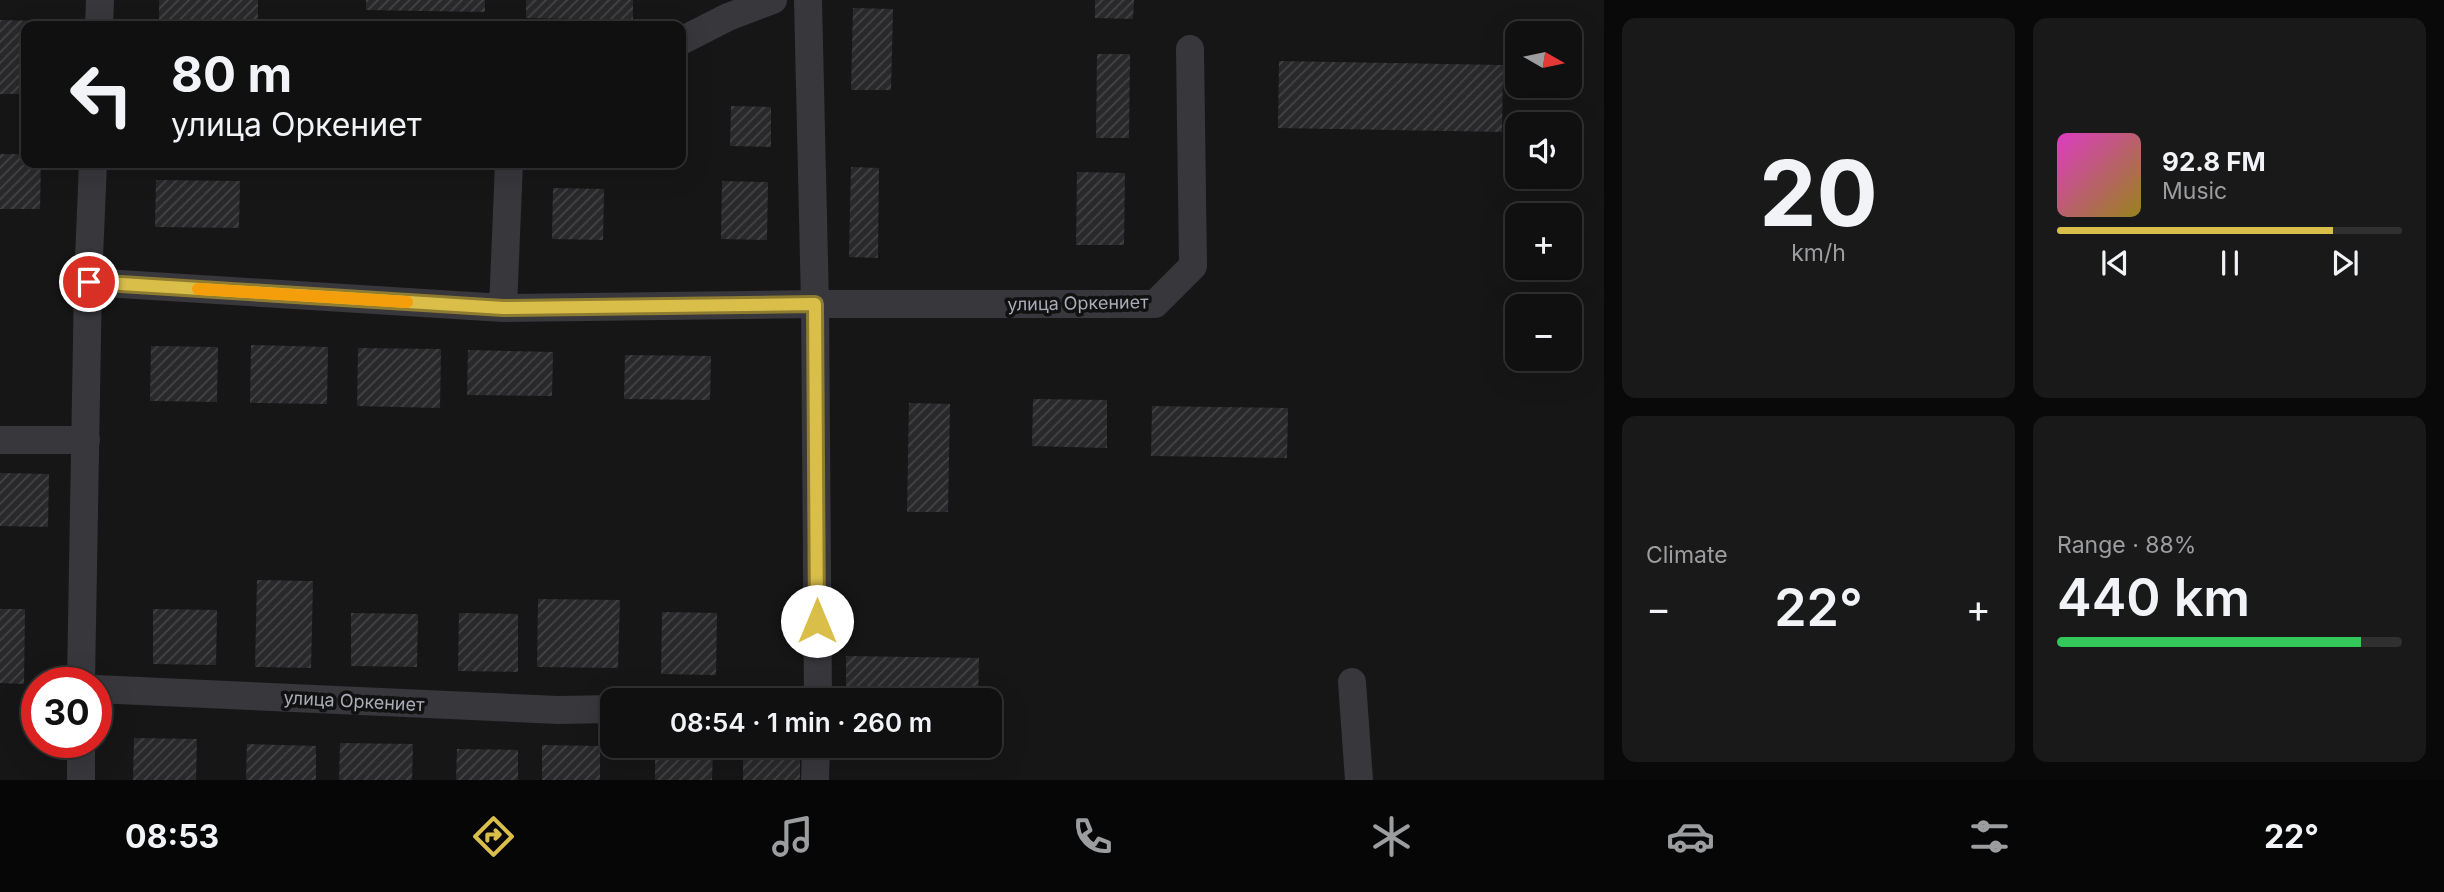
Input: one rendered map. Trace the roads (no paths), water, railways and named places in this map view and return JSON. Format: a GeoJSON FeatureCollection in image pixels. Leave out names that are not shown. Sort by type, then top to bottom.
{"type":"FeatureCollection","features":[{"type":"Feature","properties":{"kind":"street"},"geometry":{"type":"LineString","coordinates":[[99,21],[100,0]]}},
{"type":"Feature","properties":{"kind":"street"},"geometry":{"type":"LineString","coordinates":[[686,38],[728,17],[773,0]]}},
{"type":"Feature","properties":{"kind":"street"},"geometry":{"type":"LineString","coordinates":[[808,0],[815,304],[818,688]]}},
{"type":"Feature","properties":{"kind":"street","name":"улица Оркениет"},"geometry":{"type":"LineString","coordinates":[[89,282],[503,308],[1155,304],[1194,266],[1190,49]]}},
{"type":"Feature","properties":{"kind":"street"},"geometry":{"type":"LineString","coordinates":[[81,667],[93,168]]}},
{"type":"Feature","properties":{"kind":"street"},"geometry":{"type":"LineString","coordinates":[[503,308],[509,168]]}},
{"type":"Feature","properties":{"kind":"street"},"geometry":{"type":"LineString","coordinates":[[0,440],[86,440]]}},
{"type":"Feature","properties":{"kind":"street"},"geometry":{"type":"LineString","coordinates":[[1352,682],[1359,780]]}},
{"type":"Feature","properties":{"kind":"street","name":"улица Оркениет"},"geometry":{"type":"LineString","coordinates":[[112,690],[558,710],[600,709]]}},
{"type":"Feature","properties":{"kind":"street"},"geometry":{"type":"LineString","coordinates":[[81,758],[81,780]]}},
{"type":"Feature","properties":{"kind":"street"},"geometry":{"type":"LineString","coordinates":[[815,780],[816,758]]}}]}
